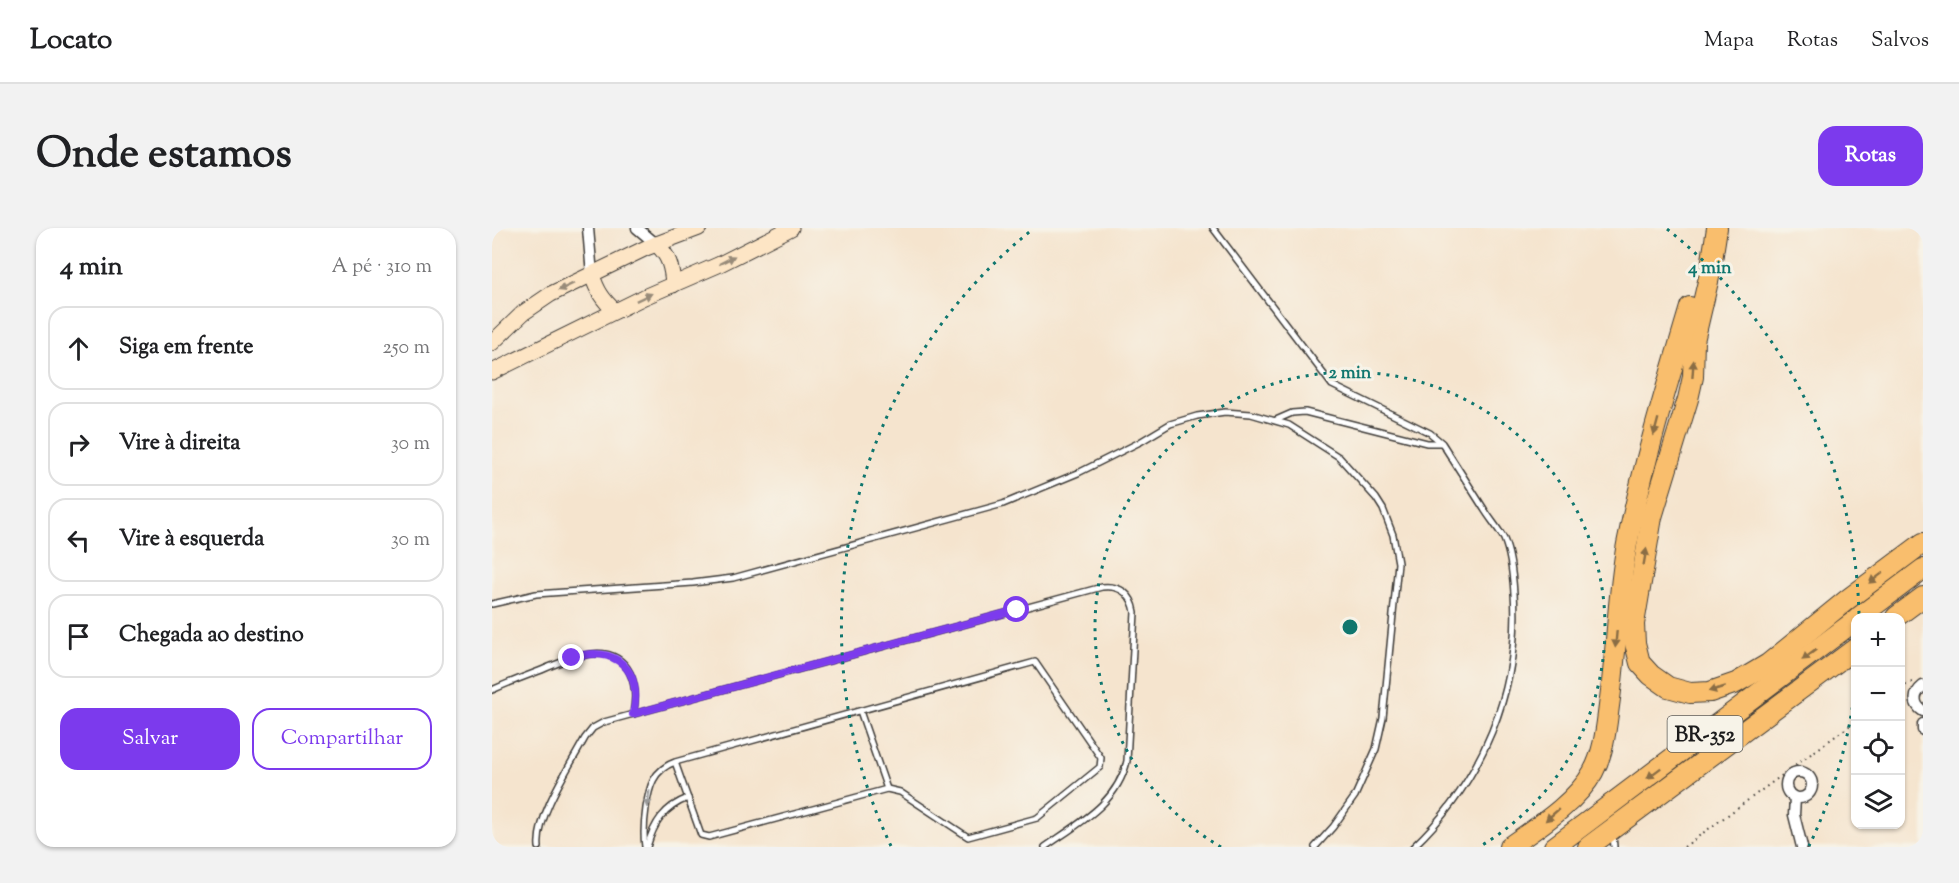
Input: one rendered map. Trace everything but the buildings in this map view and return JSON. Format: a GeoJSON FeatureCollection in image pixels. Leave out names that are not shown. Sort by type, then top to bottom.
{"type":"FeatureCollection","features":[{"type":"Feature","properties":{"kind":"highway"},"geometry":{"type":"LineString","coordinates":[[1509,847],[1550,818],[1573,796],[1593,773],[1604,743],[1627,545],[1649,452],[1694,291],[1705,228]]}},
{"type":"Feature","properties":{"kind":"highway"},"geometry":{"type":"LineString","coordinates":[[1717,228],[1710,273],[1694,341],[1693,377],[1652,517],[1634,624],[1635,643],[1640,663],[1651,675],[1668,687],[1690,693],[1710,692],[1736,683],[1768,664],[1848,599],[1923,543]]}},
{"type":"Feature","properties":{"kind":"highway","name":"BR-352"},"geometry":{"type":"LineString","coordinates":[[1865,613],[1923,569]]}},
{"type":"Feature","properties":{"kind":"highway"},"geometry":{"type":"LineString","coordinates":[[1902,613],[1923,597]]}},
{"type":"Feature","properties":{"kind":"highway","name":"BR-352"},"geometry":{"type":"LineString","coordinates":[[1554,847],[1851,624]]}},
{"type":"Feature","properties":{"kind":"highway","name":"BR-352"},"geometry":{"type":"LineString","coordinates":[[1588,847],[1613,838],[1851,652]]}},
{"type":"Feature","properties":{"kind":"street"},"geometry":{"type":"LineString","coordinates":[[588,228],[592,275],[596,288],[604,301],[615,311]]}},
{"type":"Feature","properties":{"kind":"street"},"geometry":{"type":"LineString","coordinates":[[637,228],[664,250],[669,260],[673,285]]}},
{"type":"Feature","properties":{"kind":"street"},"geometry":{"type":"LineString","coordinates":[[492,343],[523,313],[551,294],[657,244],[699,228]]}},
{"type":"Feature","properties":{"kind":"street"},"geometry":{"type":"LineString","coordinates":[[492,372],[615,311],[718,265],[790,228]]}},
{"type":"Feature","properties":{"kind":"street"},"geometry":{"type":"LineString","coordinates":[[1923,686],[1915,697],[1917,706],[1923,711]]}},
{"type":"Feature","properties":{"kind":"street"},"geometry":{"type":"LineString","coordinates":[[1923,724],[1923,729]]}},
{"type":"Feature","properties":{"kind":"street"},"geometry":{"type":"LineString","coordinates":[[1795,798],[1794,814],[1802,847]]}},
{"type":"Feature","properties":{"kind":"lane"},"geometry":{"type":"LineString","coordinates":[[1213,228],[1332,385],[1430,433],[1442,443],[1504,540],[1513,580],[1514,639],[1497,719],[1479,759],[1448,808],[1413,847]]}},
{"type":"Feature","properties":{"kind":"lane"},"geometry":{"type":"LineString","coordinates":[[492,604],[536,594],[693,584],[733,578],[1012,501],[1078,473],[1170,424],[1184,419],[1211,413],[1231,412],[1276,420],[1289,425],[1338,457],[1376,498],[1389,522],[1398,563],[1383,718],[1378,742],[1367,772],[1354,796],[1333,827],[1315,847]]}},
{"type":"Feature","properties":{"kind":"lane"},"geometry":{"type":"LineString","coordinates":[[1276,420],[1292,413],[1305,412],[1427,443],[1442,443]]}},
{"type":"Feature","properties":{"kind":"lane"},"geometry":{"type":"LineString","coordinates":[[539,847],[542,817],[585,738],[604,722],[1091,590],[1108,587],[1119,589],[1132,600],[1136,612],[1125,770],[1117,788],[1105,803],[1045,847]]}},
{"type":"Feature","properties":{"kind":"lane"},"geometry":{"type":"LineString","coordinates":[[492,690],[580,655],[605,655],[622,662],[632,677],[635,692],[633,714]]}},
{"type":"Feature","properties":{"kind":"lane"},"geometry":{"type":"LineString","coordinates":[[646,847],[643,831],[650,787],[660,771],[675,762],[1035,662],[1101,758],[1100,768],[1037,818],[968,837],[900,792],[887,789],[709,837],[701,835],[675,762]]}},
{"type":"Feature","properties":{"kind":"lane"},"geometry":{"type":"LineString","coordinates":[[860,711],[887,789]]}},
{"type":"Feature","properties":{"kind":"lane"},"geometry":{"type":"LineString","coordinates":[[646,847],[659,818],[670,807],[688,798]]}},
{"type":"Feature","properties":{"kind":"path"},"geometry":{"type":"LineString","coordinates":[[1684,847],[1851,725]]}},
{"type":"Feature","properties":{"kind":"route"},"geometry":{"type":"LineString","coordinates":[[572,658],[597,654],[622,662],[628,669],[634,685],[633,714],[1017,610]]}}]}
